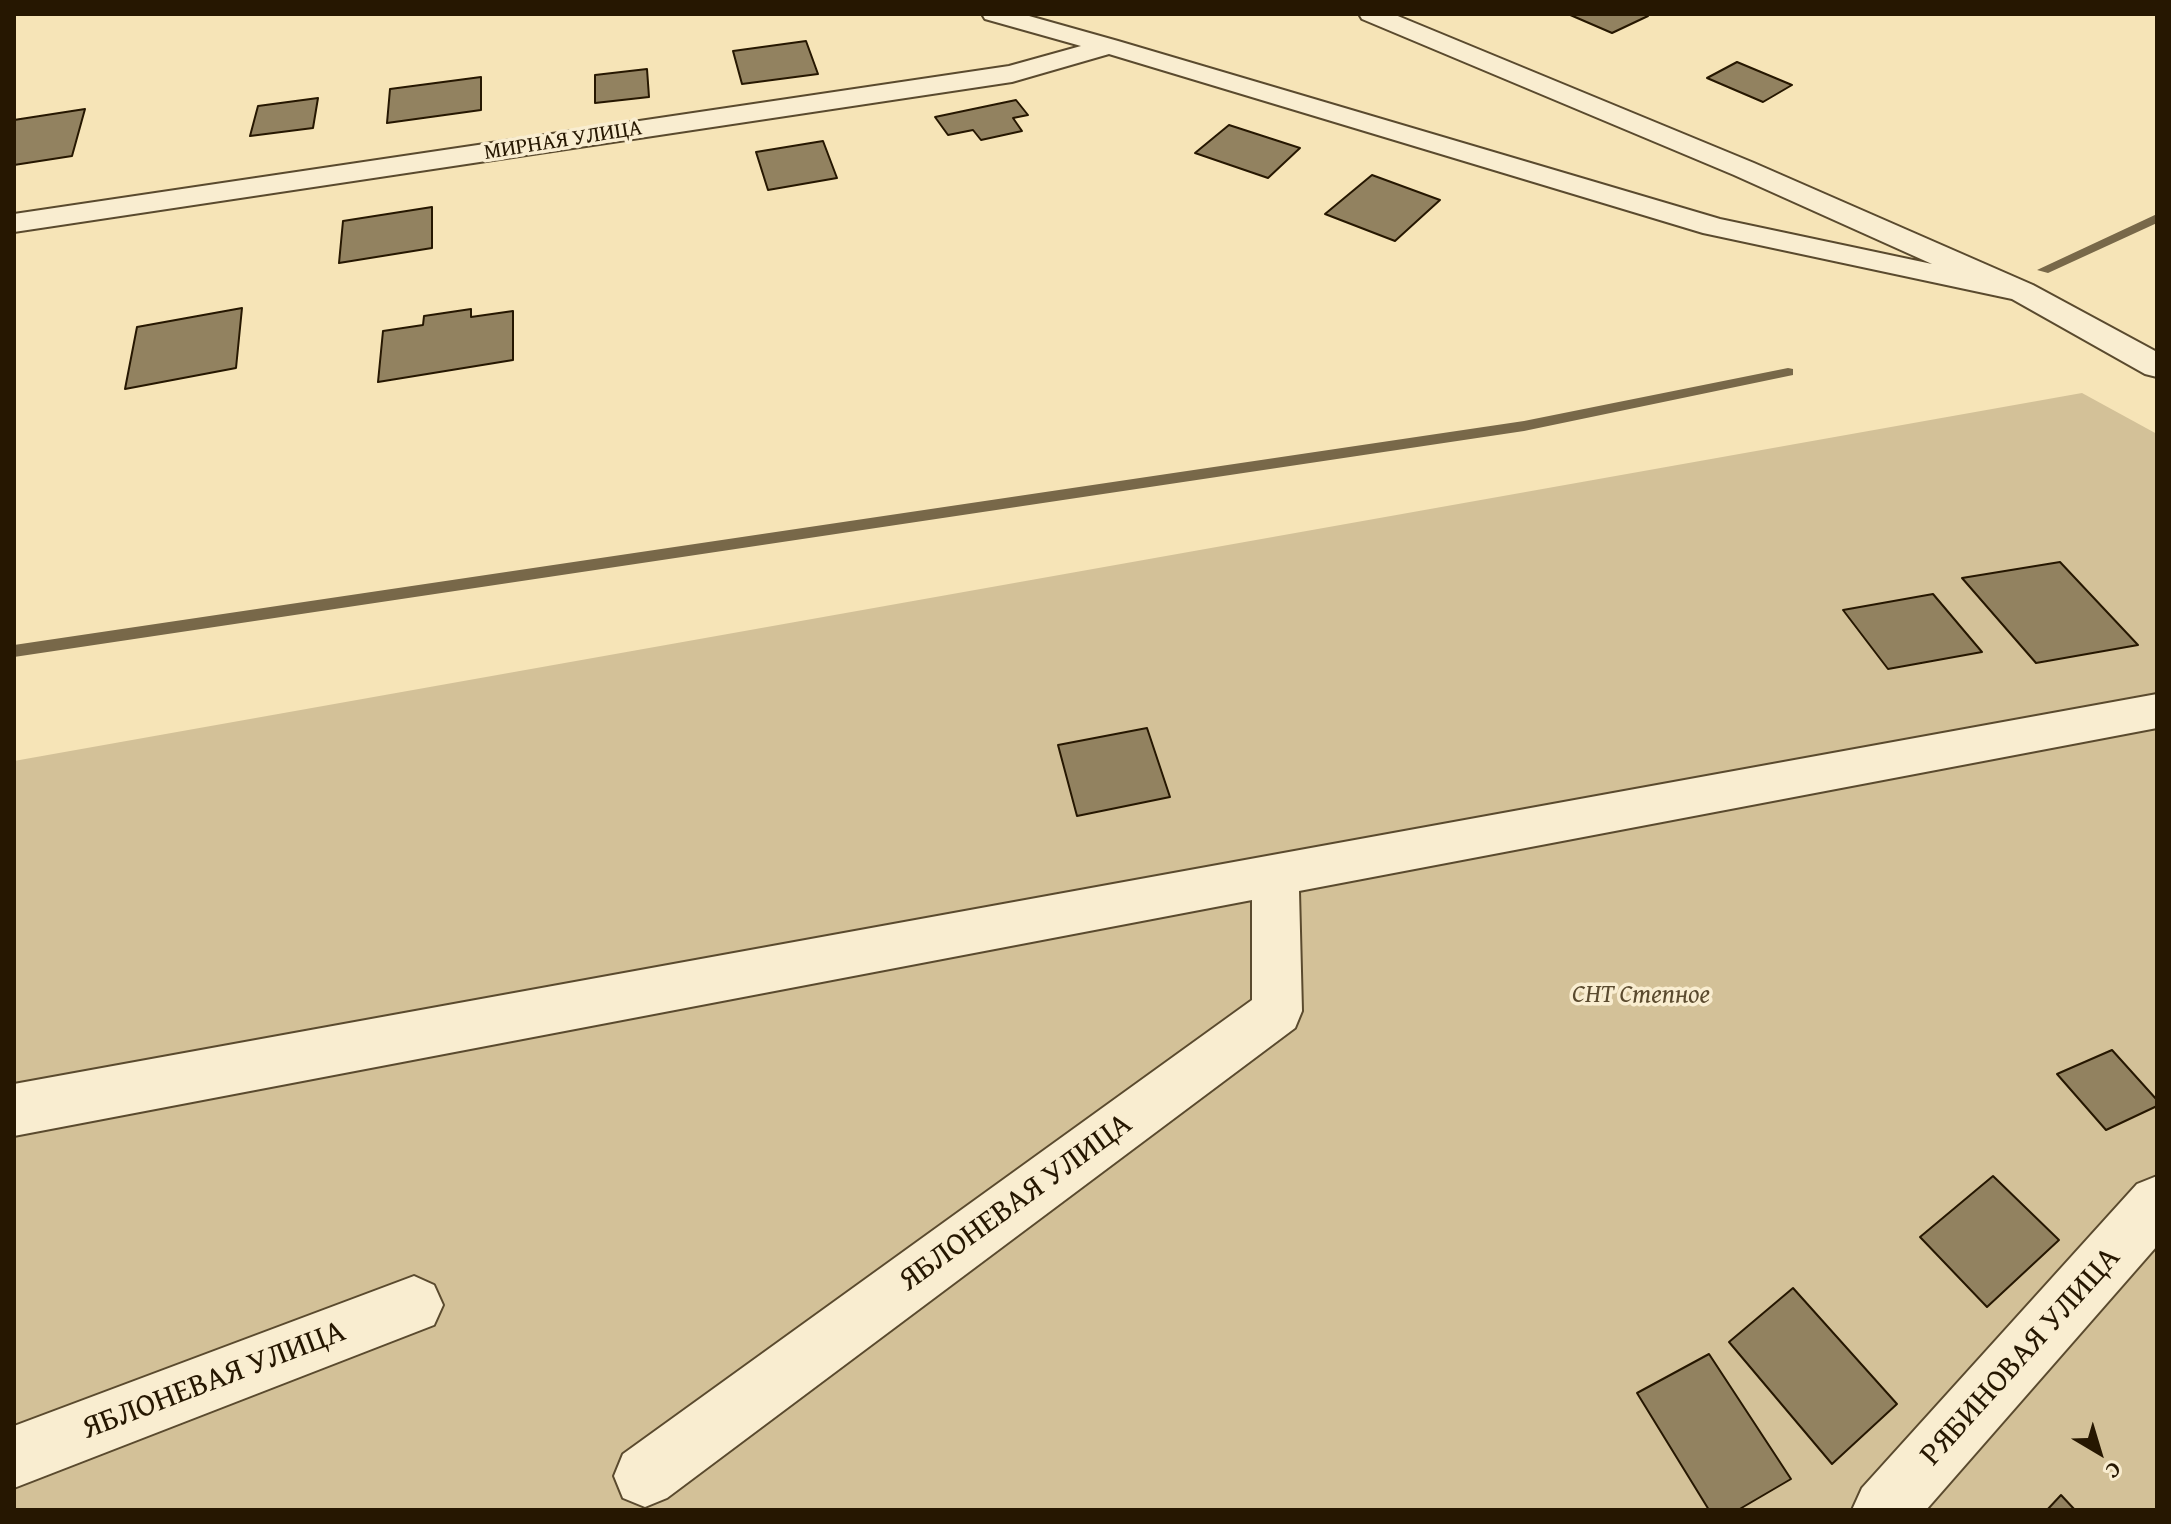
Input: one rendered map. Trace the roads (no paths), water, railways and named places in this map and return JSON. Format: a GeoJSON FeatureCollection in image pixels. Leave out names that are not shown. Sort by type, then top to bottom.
{"type":"FeatureCollection","features":[{"type":"Feature","properties":{"kind":"street"},"geometry":{"type":"LineString","coordinates":[[994,14],[1714,227],[2022,292]]}},
{"type":"Feature","properties":{"kind":"street"},"geometry":{"type":"LineString","coordinates":[[1371,14],[1744,169],[2022,292],[2157,366]]}},
{"type":"Feature","properties":{"kind":"street","name":"МИРНАЯ УЛИЦА"},"geometry":{"type":"LineString","coordinates":[[14,223],[1012,74],[1109,46]]}},
{"type":"Feature","properties":{"kind":"street"},"geometry":{"type":"LineString","coordinates":[[14,1110],[2157,711]]}},
{"type":"Feature","properties":{"kind":"street","name":"ЯБЛОНЕВАЯ УЛИЦА"},"geometry":{"type":"LineString","coordinates":[[645,1476],[1277,1011],[1275,875]]}},
{"type":"Feature","properties":{"kind":"street","name":"РЯБИНОВАЯ УЛИЦА"},"geometry":{"type":"LineString","coordinates":[[1884,1510],[2157,1204]]}},
{"type":"Feature","properties":{"kind":"street","name":"ЯБЛОНЕВАЯ УЛИЦА"},"geometry":{"type":"LineString","coordinates":[[14,1457],[414,1305]]}},
{"type":"Feature","properties":{"kind":"waterway"},"geometry":{"type":"LineString","coordinates":[[2043,270],[2157,218]]}},
{"type":"Feature","properties":{"kind":"waterway"},"geometry":{"type":"LineString","coordinates":[[14,651],[1524,426],[1788,372]]}},
{"type":"Feature","properties":{"kind":"park label","name":"СНТ Степное"},"geometry":{"type":"Point","coordinates":[1641,995]}}]}
